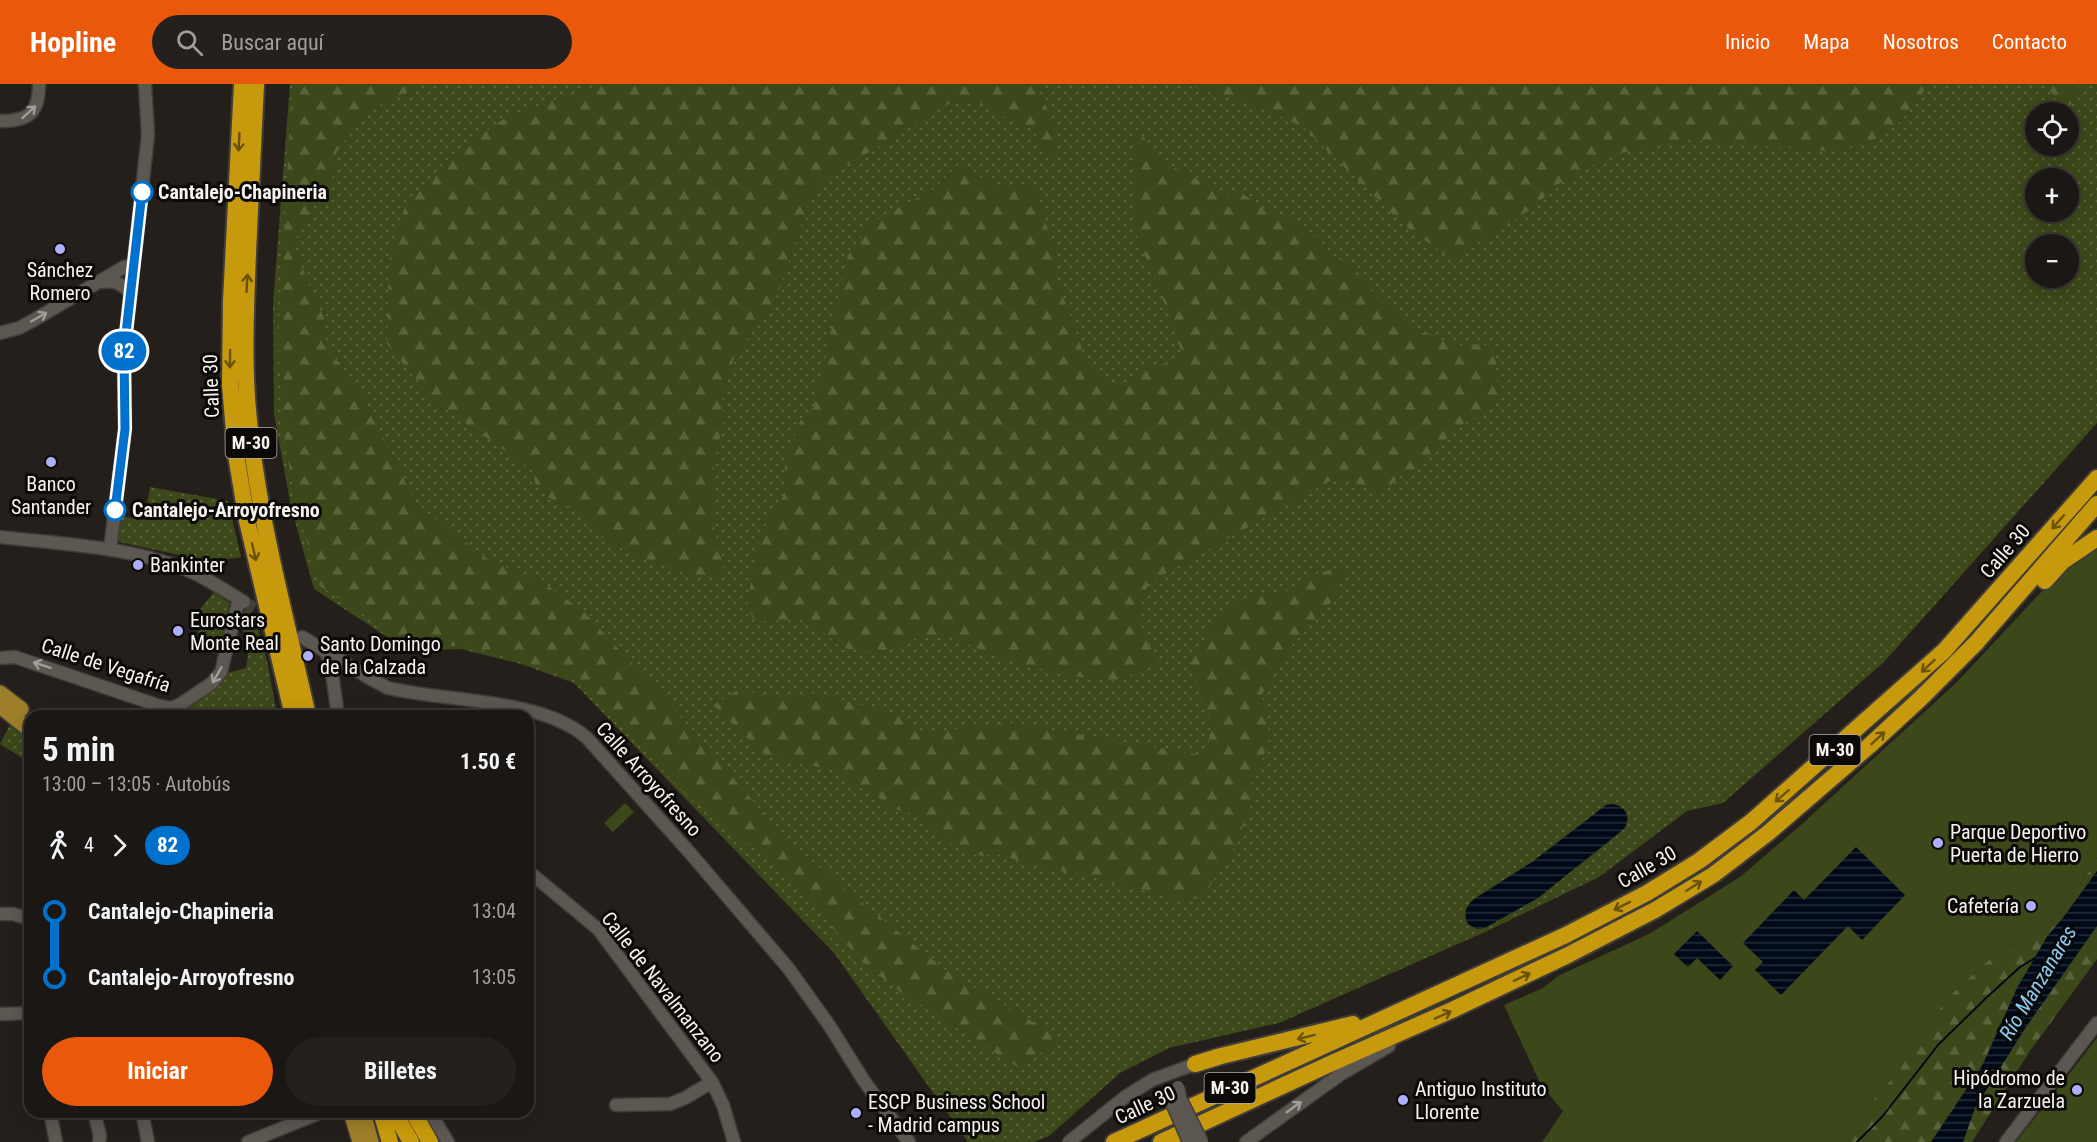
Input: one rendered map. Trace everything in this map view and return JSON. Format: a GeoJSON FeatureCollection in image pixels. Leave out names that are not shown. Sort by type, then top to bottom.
{"type":"FeatureCollection","features":[{"type":"Feature","properties":{"kind":"highway","name":"Calle 30"},"geometry":{"type":"LineString","coordinates":[[242,84],[231,301],[230,384],[236,455],[247,521],[292,710]]}},
{"type":"Feature","properties":{"kind":"highway","name":"Calle 30"},"geometry":{"type":"LineString","coordinates":[[256,84],[245,319],[248,419],[267,538],[296,634],[307,710]]}},
{"type":"Feature","properties":{"kind":"highway"},"geometry":{"type":"LineString","coordinates":[[248,251],[268,84]]}},
{"type":"Feature","properties":{"kind":"highway","name":"Calle 30"},"geometry":{"type":"LineString","coordinates":[[1114,1142],[1566,934],[1647,893],[1700,861],[1751,822],[1944,651],[2097,478]]}},
{"type":"Feature","properties":{"kind":"highway","name":"Calle 30"},"geometry":{"type":"LineString","coordinates":[[1161,1142],[1566,956],[1655,910],[1713,875],[1768,833],[1869,746],[1976,644],[2097,504]]}},
{"type":"Feature","properties":{"kind":"highway"},"geometry":{"type":"LineString","coordinates":[[1976,644],[1999,630],[2063,561],[2095,539]]}},
{"type":"Feature","properties":{"kind":"highway"},"geometry":{"type":"LineString","coordinates":[[296,634],[313,710]]}},
{"type":"Feature","properties":{"kind":"highway"},"geometry":{"type":"LineString","coordinates":[[1195,1064],[1354,1024],[1427,991],[1460,984]]}},
{"type":"Feature","properties":{"kind":"highway"},"geometry":{"type":"LineString","coordinates":[[1389,1046],[1417,1026]]}},
{"type":"Feature","properties":{"kind":"highway"},"geometry":{"type":"LineString","coordinates":[[383,1118],[390,1142]]}},
{"type":"Feature","properties":{"kind":"highway"},"geometry":{"type":"LineString","coordinates":[[398,1118],[413,1142]]}},
{"type":"Feature","properties":{"kind":"highway"},"geometry":{"type":"LineString","coordinates":[[412,1118],[413,1142]]}},
{"type":"Feature","properties":{"kind":"highway"},"geometry":{"type":"LineString","coordinates":[[416,1118],[430,1142]]}},
{"type":"Feature","properties":{"kind":"main road"},"geometry":{"type":"LineString","coordinates":[[0,693],[24,712]]}},
{"type":"Feature","properties":{"kind":"main road"},"geometry":{"type":"LineString","coordinates":[[0,706],[24,725]]}},
{"type":"Feature","properties":{"kind":"main road"},"geometry":{"type":"LineString","coordinates":[[353,1118],[360,1142]]}},
{"type":"Feature","properties":{"kind":"main road"},"geometry":{"type":"LineString","coordinates":[[364,1118],[370,1142]]}},
{"type":"Feature","properties":{"kind":"street"},"geometry":{"type":"LineString","coordinates":[[0,121],[18,120],[33,112],[39,99],[39,84]]}},
{"type":"Feature","properties":{"kind":"street"},"geometry":{"type":"LineString","coordinates":[[0,537],[110,550],[125,429],[124,351],[148,135],[144,84]]}},
{"type":"Feature","properties":{"kind":"street"},"geometry":{"type":"LineString","coordinates":[[0,333],[19,328],[124,267],[134,265]]}},
{"type":"Feature","properties":{"kind":"street"},"geometry":{"type":"LineString","coordinates":[[97,283],[111,280],[122,284],[131,293]]}},
{"type":"Feature","properties":{"kind":"street"},"geometry":{"type":"LineString","coordinates":[[0,529],[23,540]]}},
{"type":"Feature","properties":{"kind":"street","name":"Calle de Vegafría"},"geometry":{"type":"LineString","coordinates":[[0,658],[15,657],[171,708],[201,692],[212,683],[221,672],[242,600],[196,574],[165,562],[110,550]]}},
{"type":"Feature","properties":{"kind":"street","name":"Calle Arroyofresno"},"geometry":{"type":"LineString","coordinates":[[296,634],[388,688],[523,710]]}},
{"type":"Feature","properties":{"kind":"street"},"geometry":{"type":"LineString","coordinates":[[326,652],[337,710]]}},
{"type":"Feature","properties":{"kind":"street"},"geometry":{"type":"LineString","coordinates":[[332,675],[339,661]]}},
{"type":"Feature","properties":{"kind":"street","name":"Calle Arroyofresno"},"geometry":{"type":"LineString","coordinates":[[534,712],[575,727],[587,738],[720,889],[789,969],[829,1024],[864,1081],[909,1142]]}},
{"type":"Feature","properties":{"kind":"street","name":"Calle de Navalmanzano"},"geometry":{"type":"LineString","coordinates":[[534,876],[598,929],[712,1082],[723,1105],[734,1142]]}},
{"type":"Feature","properties":{"kind":"street"},"geometry":{"type":"LineString","coordinates":[[0,914],[14,914],[24,917]]}},
{"type":"Feature","properties":{"kind":"street"},"geometry":{"type":"LineString","coordinates":[[0,1014],[24,1012]]}},
{"type":"Feature","properties":{"kind":"street"},"geometry":{"type":"LineString","coordinates":[[2006,1142],[2097,1023]]}},
{"type":"Feature","properties":{"kind":"street"},"geometry":{"type":"LineString","coordinates":[[1246,1142],[1341,1074],[1389,1046]]}},
{"type":"Feature","properties":{"kind":"street"},"geometry":{"type":"LineString","coordinates":[[1195,1064],[1183,1075],[1178,1087],[1180,1098],[1202,1142]]}},
{"type":"Feature","properties":{"kind":"street"},"geometry":{"type":"LineString","coordinates":[[1069,1142],[1125,1097],[1152,1080],[1195,1064]]}},
{"type":"Feature","properties":{"kind":"street","name":"Calle de Navalmanzano"},"geometry":{"type":"LineString","coordinates":[[616,1105],[670,1104],[712,1082]]}},
{"type":"Feature","properties":{"kind":"street"},"geometry":{"type":"LineString","coordinates":[[1125,1097],[1151,1089],[1164,1094],[1172,1103],[1189,1142]]}},
{"type":"Feature","properties":{"kind":"street"},"geometry":{"type":"LineString","coordinates":[[51,1118],[57,1142]]}},
{"type":"Feature","properties":{"kind":"street"},"geometry":{"type":"LineString","coordinates":[[96,1118],[100,1136],[99,1142]]}},
{"type":"Feature","properties":{"kind":"street"},"geometry":{"type":"LineString","coordinates":[[143,1118],[148,1142]]}},
{"type":"Feature","properties":{"kind":"street"},"geometry":{"type":"LineString","coordinates":[[255,1140],[308,1118]]}},
{"type":"Feature","properties":{"kind":"street"},"geometry":{"type":"LineString","coordinates":[[434,1118],[448,1142]]}},
{"type":"Feature","properties":{"kind":"green space"},"geometry":{"type":"Polygon","coordinates":[[[290,84],[2097,84],[2097,423],[1884,662],[1723,803],[1687,811],[1599,877],[1485,932],[1279,1023],[1169,1048],[1120,1073],[1049,1136],[1034,1142],[968,1142],[834,953],[574,683],[521,664],[461,649],[404,648],[314,589],[291,507],[274,414],[273,304],[290,84]]]}},
{"type":"Feature","properties":{"kind":"green space"},"geometry":{"type":"Polygon","coordinates":[[[292,84],[424,84],[383,103],[360,121],[336,153],[332,183],[315,203],[298,231],[295,248],[324,318],[325,337],[331,348],[336,350],[337,361],[364,398],[416,504],[489,560],[547,585],[583,611],[662,695],[765,815],[760,819],[944,969],[1061,1039],[1019,1068],[902,993],[861,961],[786,874],[688,797],[577,679],[462,645],[426,646],[406,643],[320,586],[297,508],[285,445],[278,345],[292,84]]]}},
{"type":"Feature","properties":{"kind":"green space"},"geometry":{"type":"Polygon","coordinates":[[[602,84],[1036,84],[1054,130],[1056,159],[1044,158],[1035,130],[997,114],[978,101],[964,100],[942,106],[884,144],[831,173],[821,182],[811,197],[775,302],[735,355],[722,393],[724,417],[712,476],[712,517],[725,575],[697,578],[640,557],[603,539],[577,511],[549,498],[536,486],[532,470],[433,400],[387,344],[389,261],[405,206],[452,155],[508,116],[602,84]]]}},
{"type":"Feature","properties":{"kind":"green space"},"geometry":{"type":"Polygon","coordinates":[[[1183,84],[1926,84],[1922,95],[1900,122],[1869,143],[1825,151],[1690,140],[1614,154],[1555,186],[1536,206],[1451,259],[1404,225],[1303,127],[1250,103],[1183,84]]]}},
{"type":"Feature","properties":{"kind":"green space"},"geometry":{"type":"Polygon","coordinates":[[[2047,84],[2081,84],[2072,102],[2057,102],[2047,84]]]}},
{"type":"Feature","properties":{"kind":"green space"},"geometry":{"type":"Polygon","coordinates":[[[1134,128],[1173,167],[1228,195],[1243,194],[1268,211],[1283,215],[1301,230],[1318,237],[1331,254],[1350,262],[1371,291],[1389,307],[1400,313],[1417,332],[1433,334],[1452,346],[1483,344],[1495,353],[1499,400],[1461,425],[1414,470],[1400,476],[1383,492],[1335,478],[1149,583],[1139,607],[1139,624],[1146,640],[1161,661],[1117,681],[1063,675],[1004,659],[952,638],[916,638],[879,653],[842,648],[808,619],[754,620],[747,606],[761,533],[784,495],[785,461],[800,421],[814,407],[848,255],[871,223],[934,189],[958,165],[1000,188],[1018,184],[1032,188],[1038,187],[1038,203],[1056,250],[1055,269],[1061,293],[1083,352],[1103,379],[1116,384],[1131,381],[1144,368],[1158,366],[1183,357],[1171,320],[1134,229],[1134,128]]]}},
{"type":"Feature","properties":{"kind":"green space"},"geometry":{"type":"Polygon","coordinates":[[[150,487],[228,501],[241,557],[211,562],[119,542],[121,516],[144,520],[150,487]]]}},
{"type":"Feature","properties":{"kind":"green space","name":"Parque Deportivo Puerta de Hierro"},"geometry":{"type":"Polygon","coordinates":[[[2097,540],[2097,857],[2056,918],[1992,957],[1947,998],[1915,1043],[1899,1071],[1834,1142],[1542,1142],[1563,1111],[1541,1085],[1504,1005],[1543,988],[1558,976],[1651,933],[1740,877],[1802,824],[1956,683],[2060,572],[2097,540]]]}},
{"type":"Feature","properties":{"kind":"green space"},"geometry":{"type":"Polygon","coordinates":[[[1345,566],[1332,601],[1294,642],[1262,694],[1270,736],[1262,761],[1250,785],[1252,794],[1250,809],[1234,848],[1204,895],[1184,903],[1147,890],[1102,881],[1087,875],[1036,866],[993,853],[983,856],[967,853],[949,842],[930,824],[913,814],[891,808],[871,791],[851,785],[833,770],[766,756],[713,705],[736,691],[779,696],[818,693],[894,714],[922,733],[1010,723],[1207,756],[1211,724],[1190,661],[1224,609],[1258,592],[1277,597],[1312,575],[1345,566]]]}},
{"type":"Feature","properties":{"kind":"green space"},"geometry":{"type":"Polygon","coordinates":[[[214,592],[230,603],[218,654],[200,644],[195,636],[198,635],[197,613],[214,592]]]}},
{"type":"Feature","properties":{"kind":"green space"},"geometry":{"type":"Polygon","coordinates":[[[244,611],[254,615],[268,665],[276,710],[186,710],[220,685],[227,673],[246,668],[248,646],[246,636],[240,626],[244,611]]]}},
{"type":"Feature","properties":{"kind":"green space"},"geometry":{"type":"Polygon","coordinates":[[[13,719],[24,728],[24,759],[0,744],[13,719]]]}},
{"type":"Feature","properties":{"kind":"green space"},"geometry":{"type":"Polygon","coordinates":[[[625,803],[634,812],[613,832],[604,823],[625,803]]]}},
{"type":"Feature","properties":{"kind":"green space"},"geometry":{"type":"Polygon","coordinates":[[[2097,857],[2097,959],[2030,1051],[1972,1142],[1834,1142],[1899,1071],[1915,1043],[1947,998],[1992,957],[2056,918],[2097,857]]]}},
{"type":"Feature","properties":{"kind":"green space","name":"Hipódromo de la Zarzuela"},"geometry":{"type":"Polygon","coordinates":[[[2097,1038],[2097,1142],[2016,1142],[2097,1038]]]}},
{"type":"Feature","properties":{"kind":"water"},"geometry":{"type":"Polygon","coordinates":[[[1613,804],[1622,808],[1626,814],[1627,821],[1624,829],[1538,898],[1485,928],[1477,929],[1468,924],[1466,910],[1474,899],[1532,862],[1606,805],[1613,804]]]}},
{"type":"Feature","properties":{"kind":"water"},"geometry":{"type":"Polygon","coordinates":[[[1856,847],[1905,895],[1862,940],[1848,926],[1781,995],[1755,970],[1763,962],[1743,943],[1794,890],[1804,900],[1856,847]]]}},
{"type":"Feature","properties":{"kind":"water","name":"Río Manzanares"},"geometry":{"type":"Polygon","coordinates":[[[2097,871],[2097,926],[2026,1027],[1975,1108],[1963,1142],[1931,1142],[1983,1064],[2017,988],[2048,935],[2097,871]]]}},
{"type":"Feature","properties":{"kind":"water"},"geometry":{"type":"Polygon","coordinates":[[[1697,931],[1733,966],[1720,980],[1697,958],[1688,967],[1674,954],[1697,931]]]}},
{"type":"Feature","properties":{"kind":"waterway","name":"Río Manzanares"},"geometry":{"type":"LineString","coordinates":[[1857,1142],[1882,1117],[1938,1045],[2020,967],[2035,958]]}},
{"type":"Feature","properties":{"kind":"tunnel"},"geometry":{"type":"LineString","coordinates":[[244,602],[273,619]]}},
{"type":"Feature","properties":{"kind":"bus line","name":"82"},"geometry":{"type":"LineString","coordinates":[[115,510],[125,429],[124,351],[142,192]]}},
{"type":"Feature","properties":{"kind":"place","name":"Cantalejo-Chapineria"},"geometry":{"type":"Point","coordinates":[142,192]}},
{"type":"Feature","properties":{"kind":"place","name":"Sánchez Romero"},"geometry":{"type":"Point","coordinates":[60,249]}},
{"type":"Feature","properties":{"kind":"place","name":"Banco Santander"},"geometry":{"type":"Point","coordinates":[51,462]}},
{"type":"Feature","properties":{"kind":"place","name":"Cantalejo-Arroyofresno"},"geometry":{"type":"Point","coordinates":[115,510]}},
{"type":"Feature","properties":{"kind":"place","name":"Bankinter"},"geometry":{"type":"Point","coordinates":[138,565]}},
{"type":"Feature","properties":{"kind":"place","name":"Eurostars Monte Real"},"geometry":{"type":"Point","coordinates":[178,631]}},
{"type":"Feature","properties":{"kind":"place","name":"Santo Domingo de la Calzada"},"geometry":{"type":"Point","coordinates":[308,656]}},
{"type":"Feature","properties":{"kind":"place","name":"Parque Deportivo Puerta de Hierro"},"geometry":{"type":"Point","coordinates":[1938,843]}},
{"type":"Feature","properties":{"kind":"place","name":"Cafetería"},"geometry":{"type":"Point","coordinates":[2031,906]}},
{"type":"Feature","properties":{"kind":"place","name":"Hipódromo de la Zarzuela"},"geometry":{"type":"Point","coordinates":[2077,1090]}},
{"type":"Feature","properties":{"kind":"place","name":"Antiguo Instituto Llorente"},"geometry":{"type":"Point","coordinates":[1403,1100]}},
{"type":"Feature","properties":{"kind":"place","name":"ESCP Business School - Madrid campus"},"geometry":{"type":"Point","coordinates":[856,1113]}}]}
